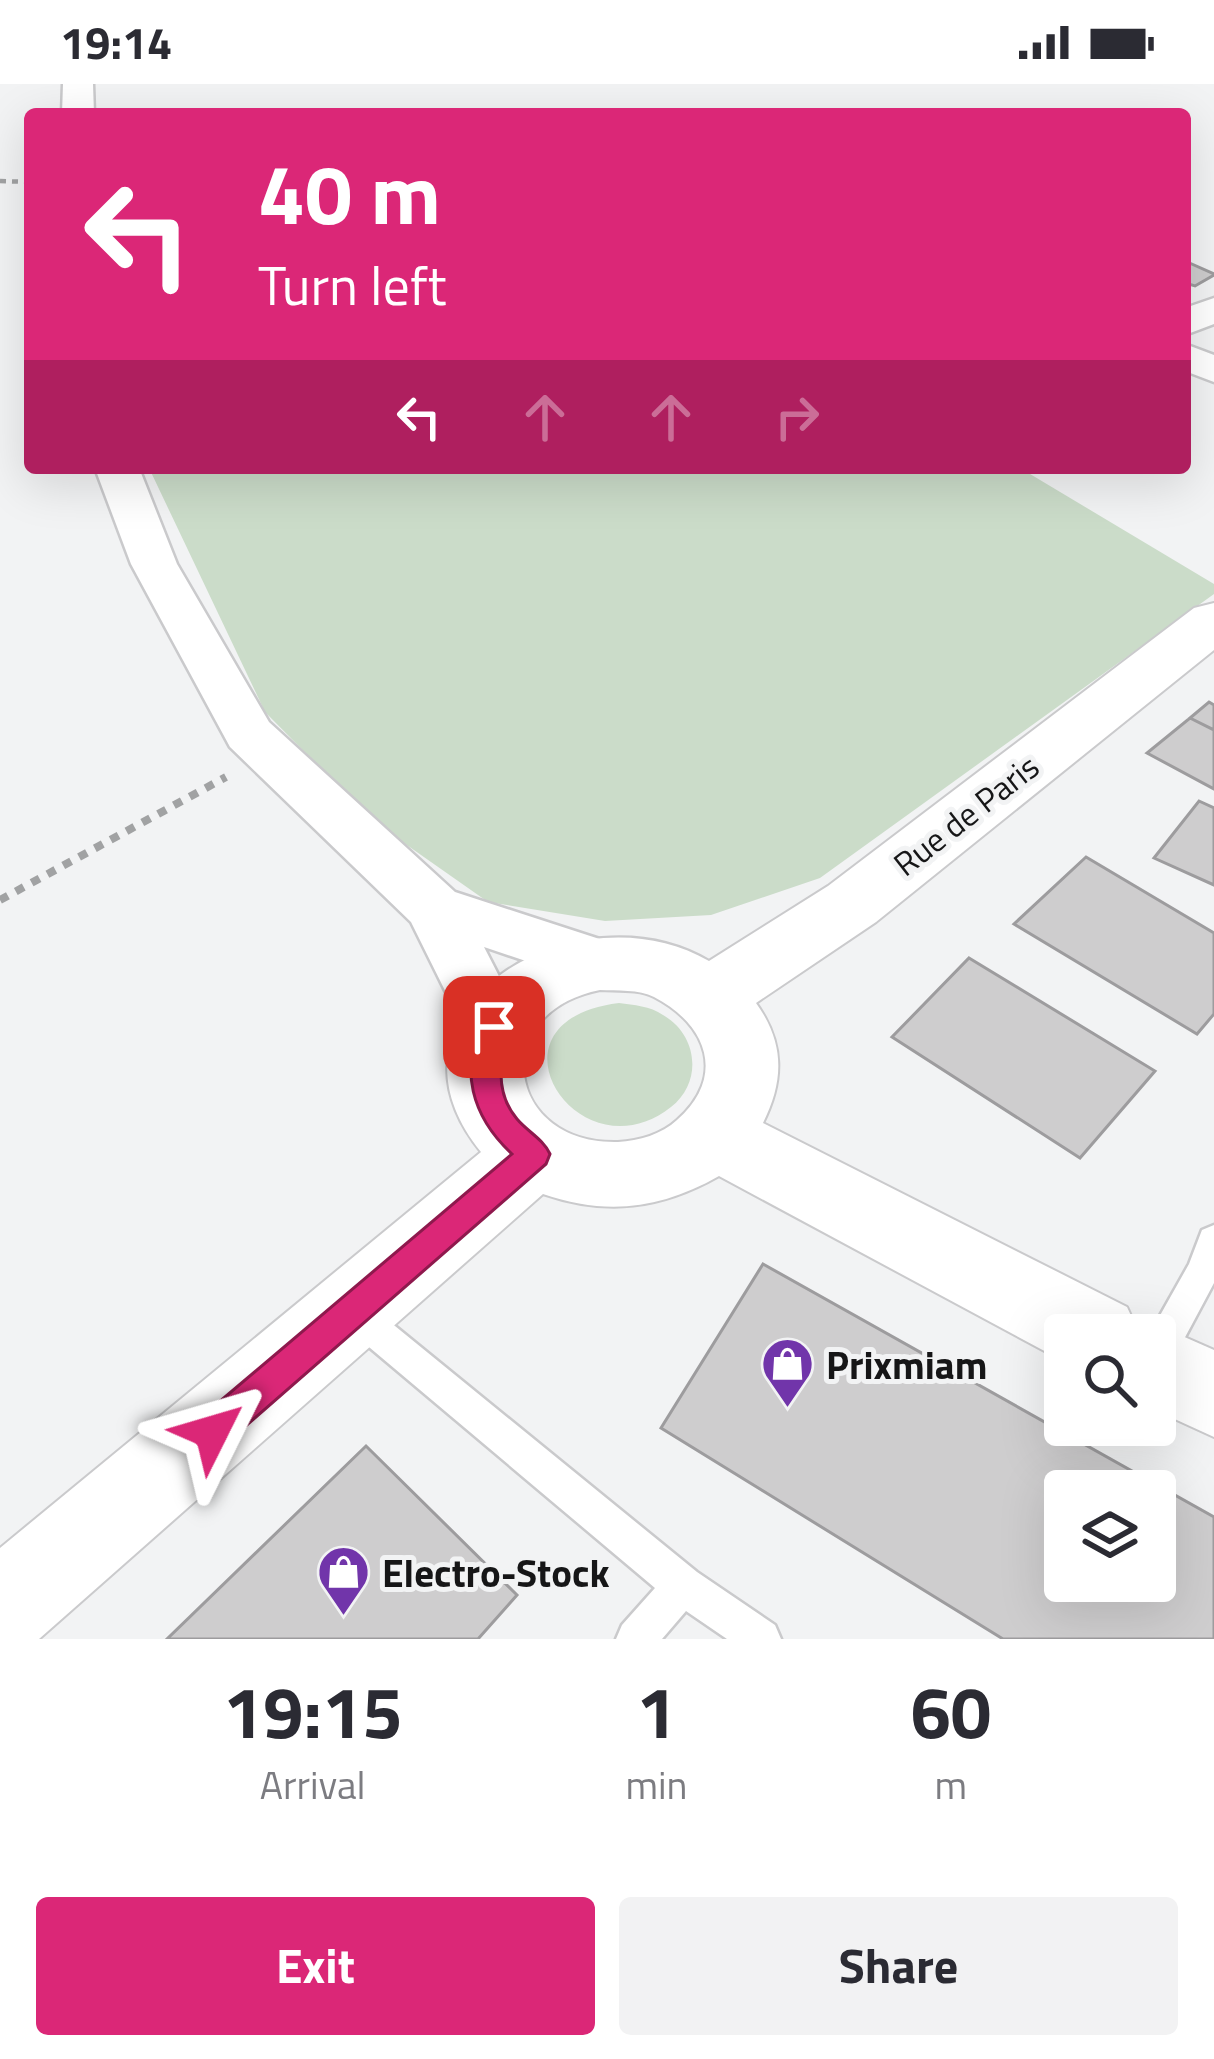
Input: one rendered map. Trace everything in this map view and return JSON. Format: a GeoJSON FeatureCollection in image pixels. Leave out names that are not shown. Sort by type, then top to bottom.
{"type":"FeatureCollection","features":[{"type":"Feature","properties":{"kind":"street"},"geometry":{"type":"LineString","coordinates":[[120,474],[154,563],[249,734],[434,908],[494,1027]]}},
{"type":"Feature","properties":{"kind":"street","name":"Rue de Paris"},"geometry":{"type":"LineString","coordinates":[[710,997],[852,904],[1214,621]]}},
{"type":"Feature","properties":{"kind":"street"},"geometry":{"type":"LineString","coordinates":[[434,908],[601,963]]}},
{"type":"Feature","properties":{"kind":"street"},"geometry":{"type":"LineString","coordinates":[[601,963],[640,964],[678,976],[710,997],[730,1021],[743,1049],[745,1080],[736,1110],[717,1137],[687,1160],[650,1173],[609,1177],[569,1171],[534,1154],[505,1127],[487,1095],[484,1060],[494,1027],[512,1002],[567,969],[601,963]]}},
{"type":"Feature","properties":{"kind":"street"},"geometry":{"type":"LineString","coordinates":[[717,1137],[1057,1314]]}},
{"type":"Feature","properties":{"kind":"street"},"geometry":{"type":"LineString","coordinates":[[0,1610],[534,1154]]}},
{"type":"Feature","properties":{"kind":"street"},"geometry":{"type":"LineString","coordinates":[[1176,1374],[1214,1396]]}},
{"type":"Feature","properties":{"kind":"lane"},"geometry":{"type":"LineString","coordinates":[[1176,1322],[1214,1240]]}},
{"type":"Feature","properties":{"kind":"lane"},"geometry":{"type":"LineString","coordinates":[[353,1313],[682,1586],[761,1639]]}},
{"type":"Feature","properties":{"kind":"lane"},"geometry":{"type":"LineString","coordinates":[[636,1639],[682,1586]]}},
{"type":"Feature","properties":{"kind":"path"},"geometry":{"type":"LineString","coordinates":[[0,900],[269,753]]}},
{"type":"Feature","properties":{"kind":"green space"},"geometry":{"type":"Polygon","coordinates":[[[152,474],[1030,474],[1214,584],[1214,594],[820,878],[711,915],[605,921],[488,902],[374,822],[265,712],[152,474]]]}},
{"type":"Feature","properties":{"kind":"green space"},"geometry":{"type":"Polygon","coordinates":[[[619,1003],[653,1010],[675,1024],[684,1034],[692,1059],[692,1072],[681,1097],[636,1124],[604,1124],[576,1111],[556,1089],[547,1063],[553,1037],[576,1016],[619,1003]]]}},
{"type":"Feature","properties":{"kind":"building"},"geometry":{"type":"Polygon","coordinates":[[[1191,264],[1214,274],[1191,285],[1191,264]]]}},
{"type":"Feature","properties":{"kind":"building"},"geometry":{"type":"Polygon","coordinates":[[[1209,702],[1214,705],[1214,730],[1190,718],[1209,702]]]}},
{"type":"Feature","properties":{"kind":"building"},"geometry":{"type":"Polygon","coordinates":[[[1190,718],[1214,730],[1214,789],[1147,753],[1190,718]]]}},
{"type":"Feature","properties":{"kind":"building"},"geometry":{"type":"Polygon","coordinates":[[[1199,801],[1214,808],[1214,885],[1154,858],[1199,801]]]}},
{"type":"Feature","properties":{"kind":"building"},"geometry":{"type":"Polygon","coordinates":[[[1086,857],[1214,933],[1214,1014],[1197,1034],[1014,924],[1086,857]]]}},
{"type":"Feature","properties":{"kind":"building"},"geometry":{"type":"Polygon","coordinates":[[[969,958],[1155,1071],[1080,1158],[892,1037],[969,958]]]}},
{"type":"Feature","properties":{"kind":"building"},"geometry":{"type":"Polygon","coordinates":[[[763,1264],[1044,1422],[1044,1446],[1087,1446],[1130,1470],[1044,1470],[1044,1602],[1176,1602],[1176,1496],[1214,1517],[1214,1639],[1003,1639],[661,1428],[763,1264]]]}},
{"type":"Feature","properties":{"kind":"building"},"geometry":{"type":"Polygon","coordinates":[[[366,1446],[517,1595],[478,1639],[167,1639],[366,1446]]]}},
{"type":"Feature","properties":{"kind":"place","name":"Prixmiam"},"geometry":{"type":"Point","coordinates":[787,1410]}},
{"type":"Feature","properties":{"kind":"place","name":"Electro-Stock"},"geometry":{"type":"Point","coordinates":[343,1618]}},
{"type":"Feature","properties":{"kind":"route"},"geometry":{"type":"LineString","coordinates":[[212,1432],[534,1154],[505,1127],[487,1095],[484,1060],[494,1027]]}}]}
